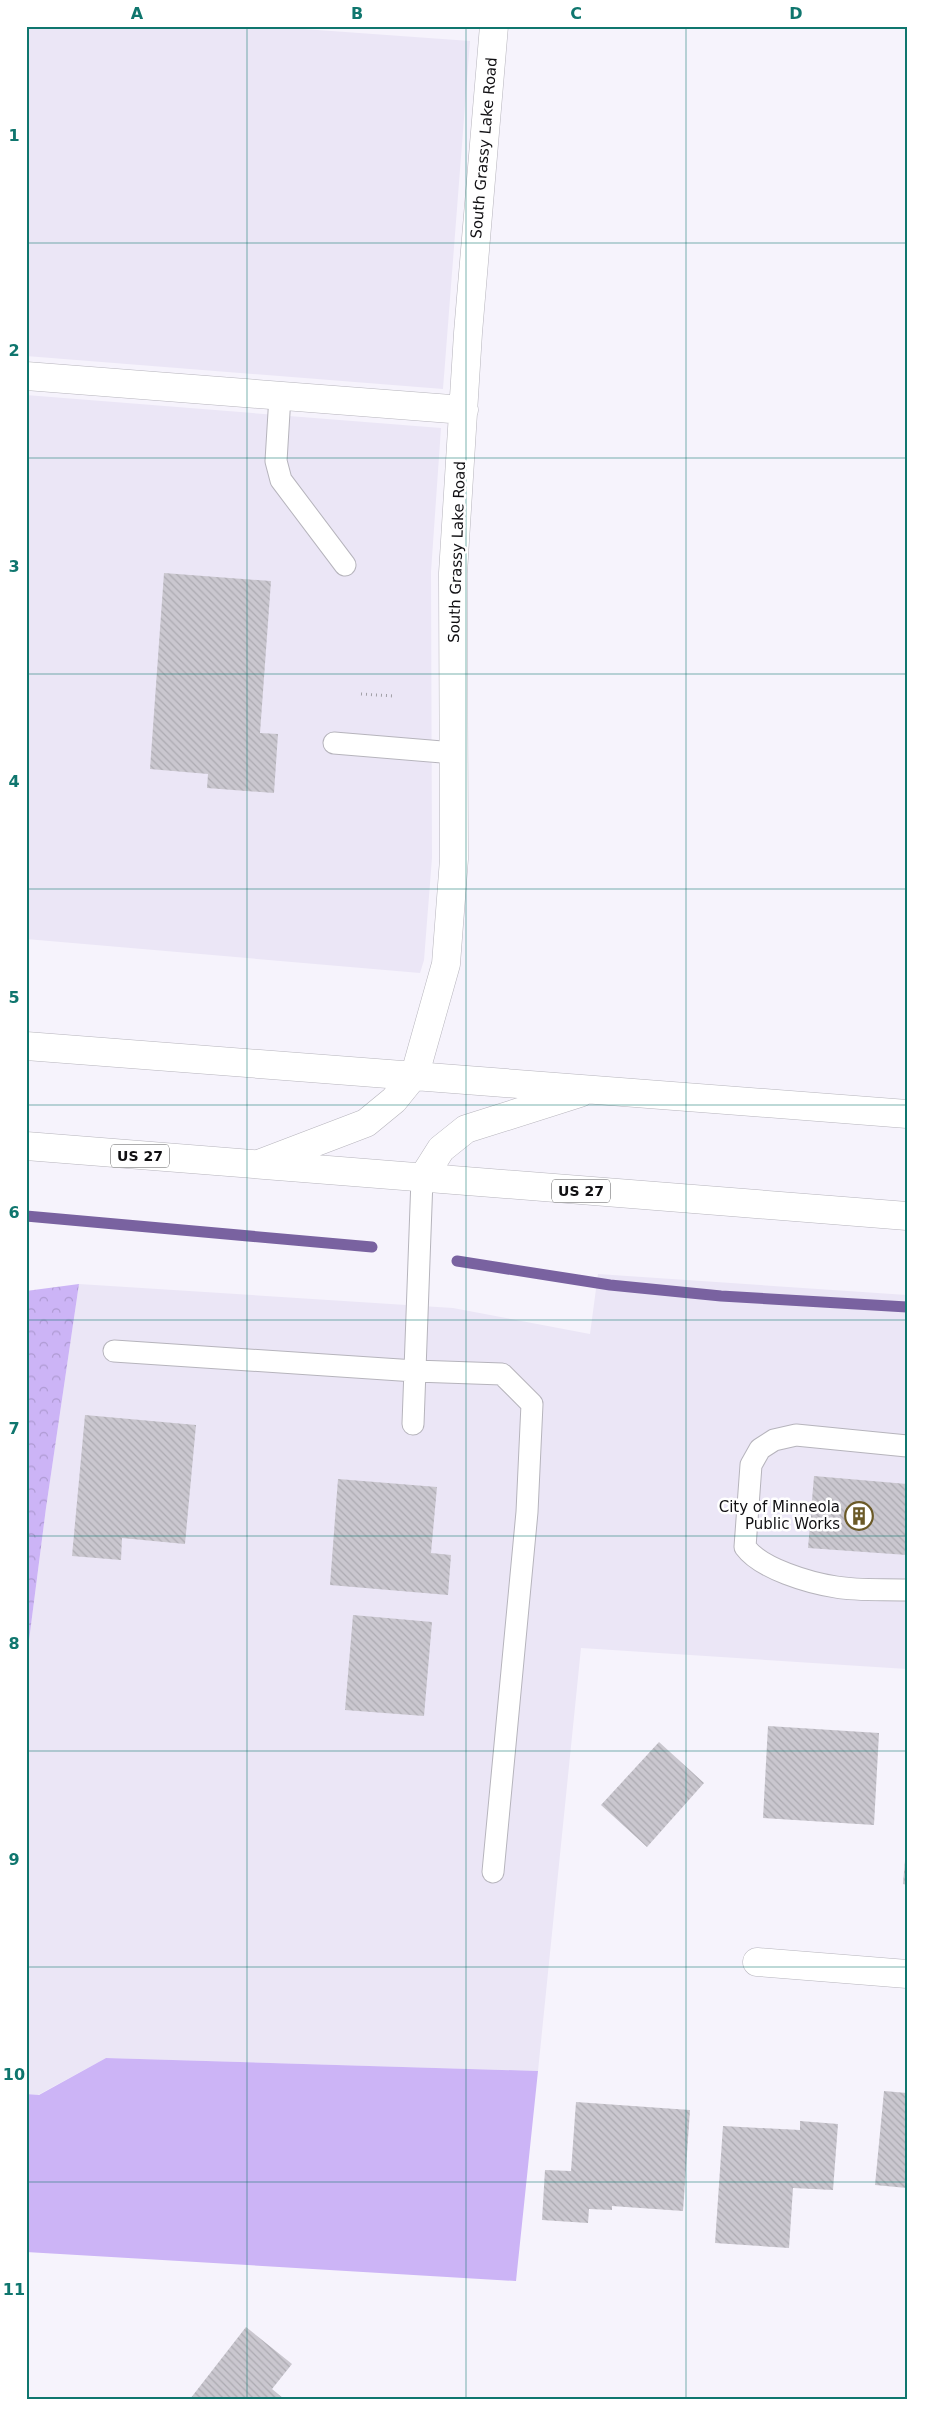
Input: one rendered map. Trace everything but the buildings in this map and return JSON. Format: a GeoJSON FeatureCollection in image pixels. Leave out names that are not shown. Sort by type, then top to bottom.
{"type":"FeatureCollection","features":[{"type":"Feature","properties":{"kind":"main road","name":"South Grassy Lake Road"},"geometry":{"type":"LineString","coordinates":[[414,1074],[446,964],[454,858],[454,572],[464,410],[494,26]]}},
{"type":"Feature","properties":{"kind":"main road"},"geometry":{"type":"LineString","coordinates":[[26,376],[464,410]]}},
{"type":"Feature","properties":{"kind":"main road"},"geometry":{"type":"LineString","coordinates":[[26,1046],[414,1074],[907,1114]]}},
{"type":"Feature","properties":{"kind":"main road"},"geometry":{"type":"LineString","coordinates":[[255,1165],[366,1123],[394,1100],[414,1074]]}},
{"type":"Feature","properties":{"kind":"main road"},"geometry":{"type":"LineString","coordinates":[[422,1179],[441,1149],[466,1129],[594,1089]]}},
{"type":"Feature","properties":{"kind":"main road","name":"US 27"},"geometry":{"type":"LineString","coordinates":[[26,1146],[422,1179],[907,1216]]}},
{"type":"Feature","properties":{"kind":"main road"},"geometry":{"type":"LineString","coordinates":[[757,1962],[907,1974]]}},
{"type":"Feature","properties":{"kind":"lane"},"geometry":{"type":"LineString","coordinates":[[280,396],[276,461],[281,480],[345,565]]}},
{"type":"Feature","properties":{"kind":"lane"},"geometry":{"type":"LineString","coordinates":[[334,743],[454,753]]}},
{"type":"Feature","properties":{"kind":"lane"},"geometry":{"type":"LineString","coordinates":[[413,1424],[422,1179]]}},
{"type":"Feature","properties":{"kind":"lane"},"geometry":{"type":"LineString","coordinates":[[114,1351],[415,1371],[502,1374],[532,1404],[527,1512],[493,1872]]}},
{"type":"Feature","properties":{"kind":"lane"},"geometry":{"type":"LineString","coordinates":[[907,1446],[796,1434],[774,1440],[760,1450],[751,1465],[745,1547],[752,1557],[772,1568],[836,1587],[907,1590]]}},
{"type":"Feature","properties":{"kind":"path"},"geometry":{"type":"LineString","coordinates":[[360,694],[393,696]]}},
{"type":"Feature","properties":{"kind":"shaded area"},"geometry":{"type":"Polygon","coordinates":[[[26,26],[262,26],[470,41],[443,389],[26,356],[26,26]]]}},
{"type":"Feature","properties":{"kind":"shaded area"},"geometry":{"type":"Polygon","coordinates":[[[26,395],[441,428],[431,572],[432,858],[424,960],[420,973],[26,939],[26,395]]]}},
{"type":"Feature","properties":{"kind":"shaded area"},"geometry":{"type":"Polygon","coordinates":[[[598,1274],[907,1295],[907,1669],[581,1648],[538,2071],[106,2058],[38,2095],[26,2094],[26,1664],[46,1508],[79,1284],[453,1308],[590,1334],[598,1274]]]}},
{"type":"Feature","properties":{"kind":"green space"},"geometry":{"type":"Polygon","coordinates":[[[79,1284],[46,1508],[26,1664],[26,1291],[79,1284]]]}},
{"type":"Feature","properties":{"kind":"green space"},"geometry":{"type":"Polygon","coordinates":[[[106,2058],[538,2071],[516,2281],[26,2252],[26,2094],[39,2095],[106,2058]]]}},
{"type":"Feature","properties":{"kind":"waterway"},"geometry":{"type":"LineString","coordinates":[[26,1216],[372,1247]]}},
{"type":"Feature","properties":{"kind":"waterway"},"geometry":{"type":"LineString","coordinates":[[457,1261],[610,1285],[721,1296],[907,1307]]}},
{"type":"Feature","properties":{"kind":"place","name":"City of Minneola Public Works"},"geometry":{"type":"Point","coordinates":[859,1516]}}]}
